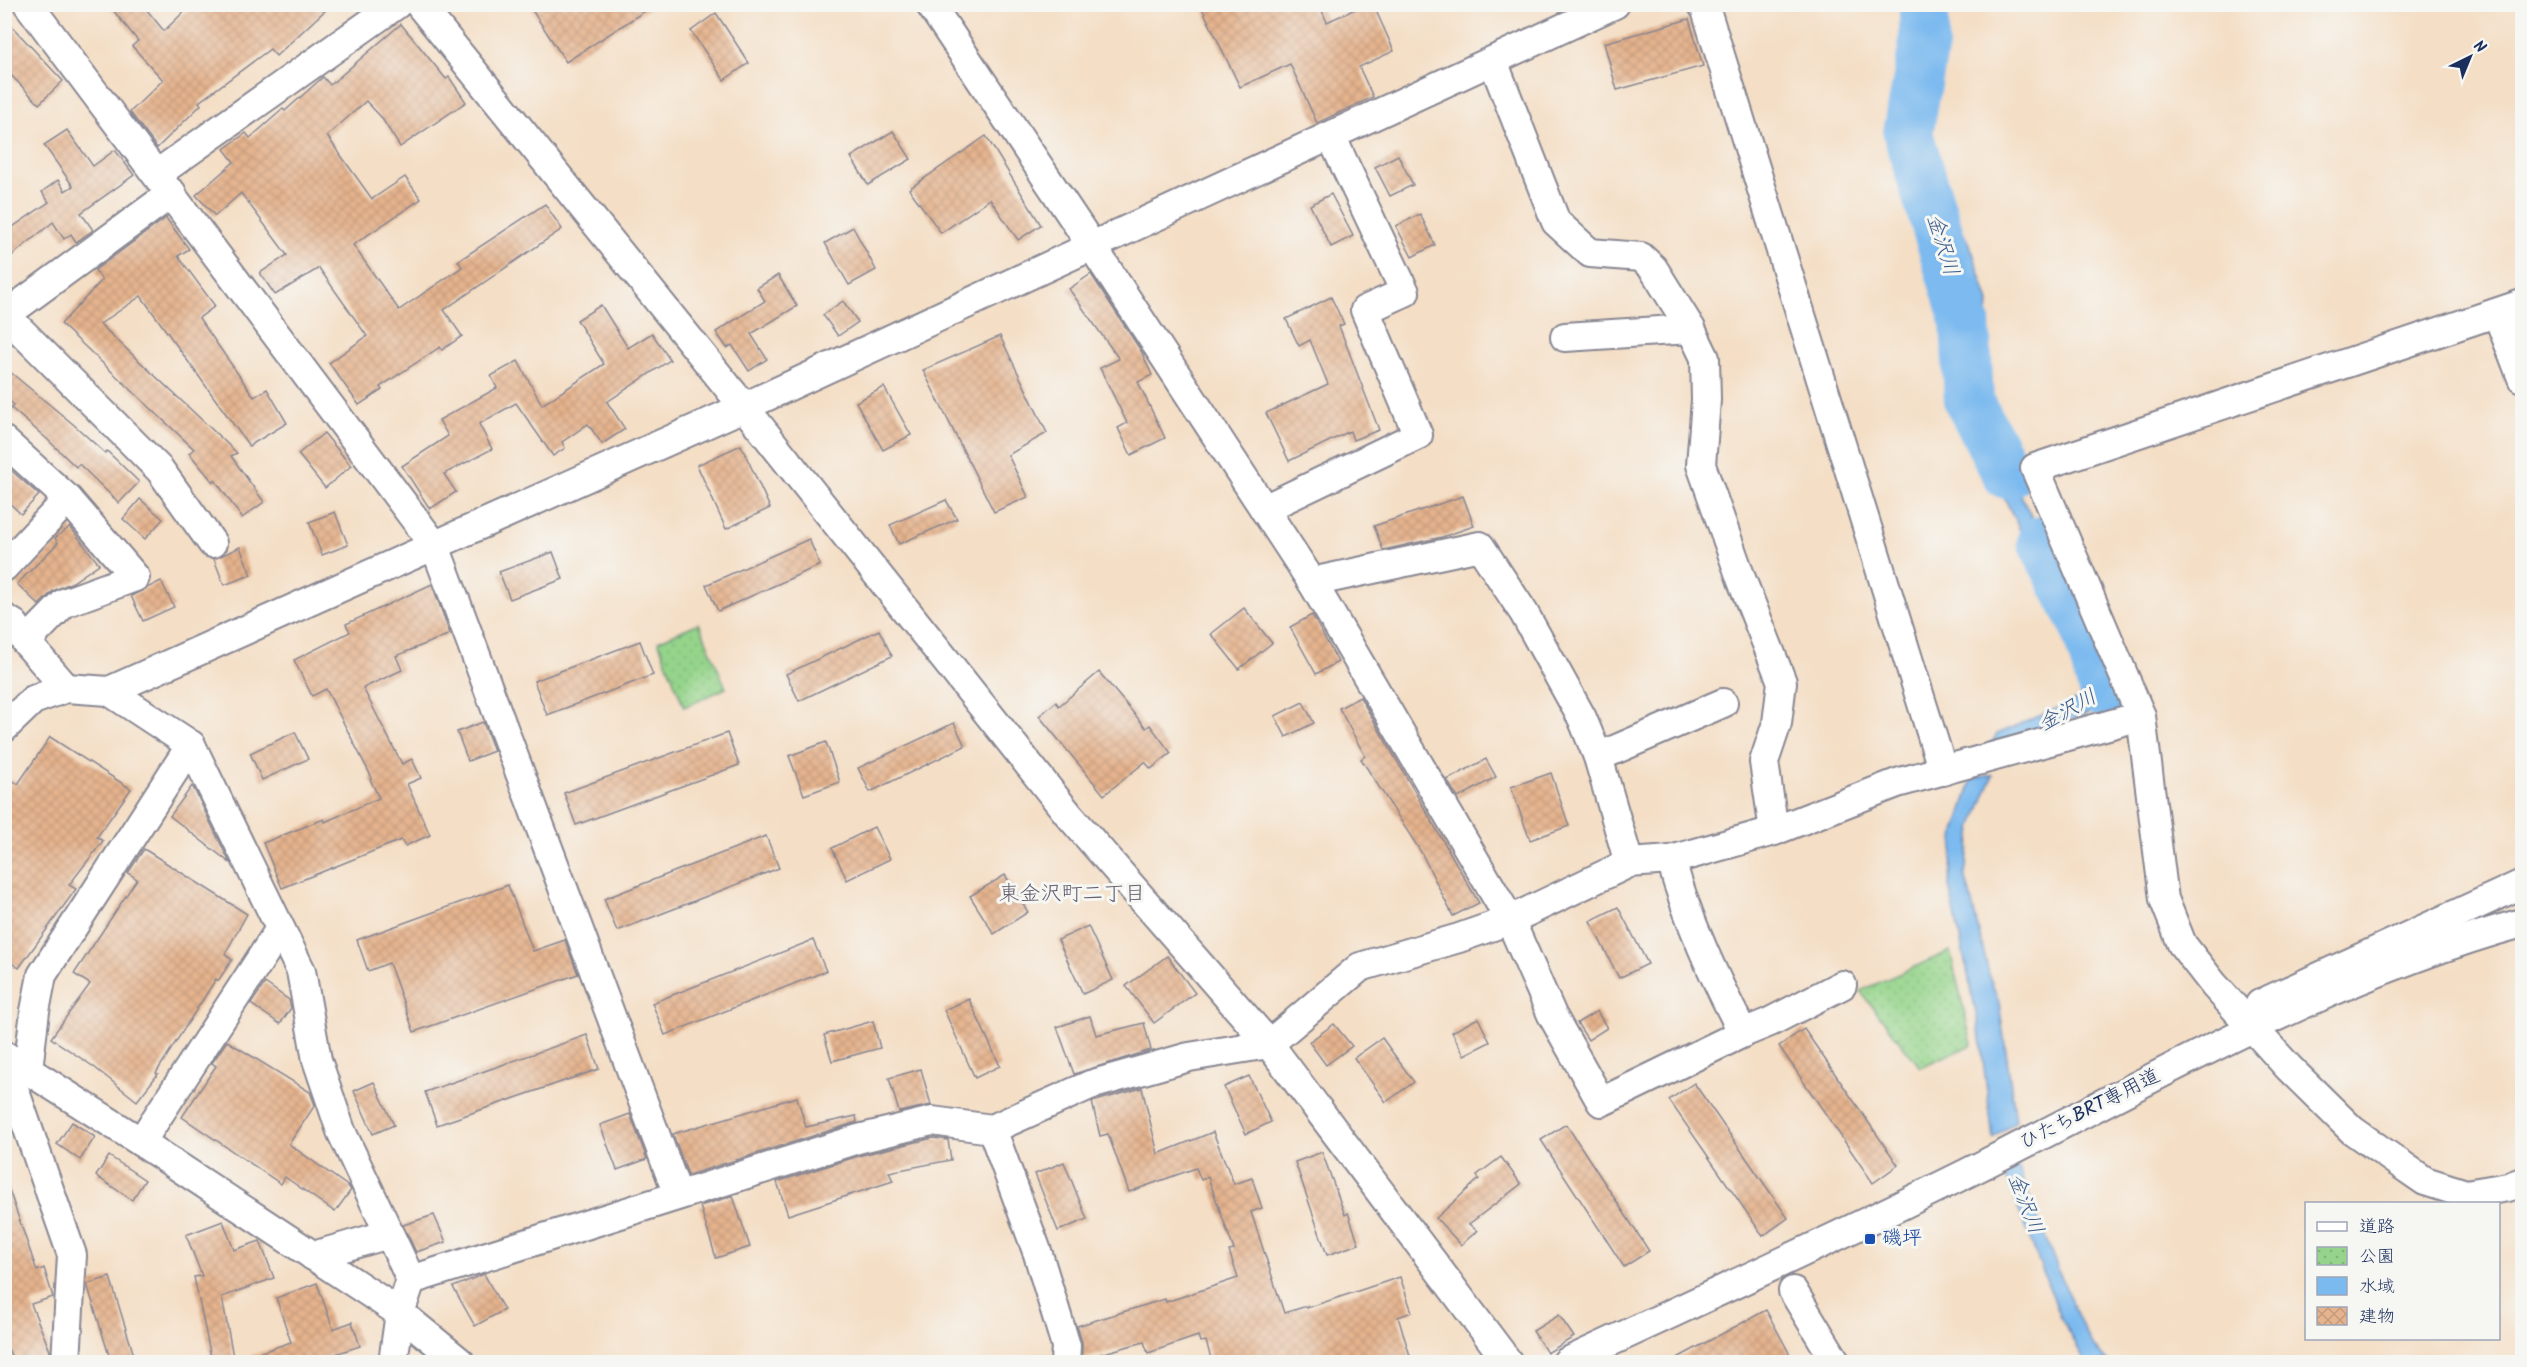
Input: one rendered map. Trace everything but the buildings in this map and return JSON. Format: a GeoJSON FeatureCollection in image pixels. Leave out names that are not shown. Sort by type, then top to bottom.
{"type":"FeatureCollection","features":[{"type":"Feature","properties":{"kind":"street"},"geometry":{"type":"LineString","coordinates":[[28,4],[435,546],[678,1195]]}},
{"type":"Feature","properties":{"kind":"street"},"geometry":{"type":"LineString","coordinates":[[212,543],[160,470],[5,316],[165,184],[397,4]]}},
{"type":"Feature","properties":{"kind":"street"},"geometry":{"type":"LineString","coordinates":[[419,4],[1069,815],[1269,1044],[1508,1362]]}},
{"type":"Feature","properties":{"kind":"street"},"geometry":{"type":"LineString","coordinates":[[4,728],[33,700],[66,688],[109,691],[744,407],[1616,4]]}},
{"type":"Feature","properties":{"kind":"street"},"geometry":{"type":"LineString","coordinates":[[1702,4],[1710,21],[1943,771]]}},
{"type":"Feature","properties":{"kind":"street"},"geometry":{"type":"LineString","coordinates":[[939,9],[1312,582],[1510,920],[1552,1015],[1601,1102],[1842,985]]}},
{"type":"Feature","properties":{"kind":"street"},"geometry":{"type":"LineString","coordinates":[[1493,61],[1556,222],[1590,253],[1641,257],[1653,268],[1691,329],[1705,358],[1706,400],[1701,465],[1742,581],[1782,682],[1777,723],[1764,762],[1774,831]]}},
{"type":"Feature","properties":{"kind":"street"},"geometry":{"type":"LineString","coordinates":[[1264,509],[1418,435],[1365,310],[1405,292],[1331,136]]}},
{"type":"Feature","properties":{"kind":"street"},"geometry":{"type":"LineString","coordinates":[[2523,378],[2510,308],[2035,468],[2141,716],[2164,899],[2182,944],[2214,985],[2289,1068],[2352,1130],[2426,1181],[2466,1194],[2508,1187],[2523,1182]]}},
{"type":"Feature","properties":{"kind":"street"},"geometry":{"type":"LineString","coordinates":[[1565,337],[1691,329]]}},
{"type":"Feature","properties":{"kind":"street"},"geometry":{"type":"LineString","coordinates":[[4,441],[68,499],[135,577],[64,603],[26,642]]}},
{"type":"Feature","properties":{"kind":"street"},"geometry":{"type":"LineString","coordinates":[[4,567],[68,499]]}},
{"type":"Feature","properties":{"kind":"street"},"geometry":{"type":"LineString","coordinates":[[1312,582],[1480,546],[1524,613],[1582,718],[1598,757],[1629,863]]}},
{"type":"Feature","properties":{"kind":"street"},"geometry":{"type":"LineString","coordinates":[[4,618],[14,624],[26,642],[66,688]]}},
{"type":"Feature","properties":{"kind":"street"},"geometry":{"type":"LineString","coordinates":[[109,691],[191,745],[301,971],[317,1060],[341,1131],[411,1280],[400,1313],[393,1362]]}},
{"type":"Feature","properties":{"kind":"street"},"geometry":{"type":"LineString","coordinates":[[1598,757],[1723,703]]}},
{"type":"Feature","properties":{"kind":"street"},"geometry":{"type":"LineString","coordinates":[[411,1280],[858,1139],[932,1121],[992,1129],[1090,1085],[1189,1058],[1269,1044],[1360,967],[1459,938],[1510,920],[1629,863],[1671,860],[1774,831],[1897,783],[2141,716]]}},
{"type":"Feature","properties":{"kind":"street"},"geometry":{"type":"LineString","coordinates":[[66,1362],[72,1255],[12,1061],[35,1011],[42,975],[191,745]]}},
{"type":"Feature","properties":{"kind":"street"},"geometry":{"type":"LineString","coordinates":[[1671,860],[1682,901],[1721,990],[1743,1033]]}},
{"type":"Feature","properties":{"kind":"street"},"geometry":{"type":"LineString","coordinates":[[2247,1020],[2523,884]]}},
{"type":"Feature","properties":{"kind":"street","name":"ひたちBRT専用道"},"geometry":{"type":"LineString","coordinates":[[1567,1362],[2044,1134],[2247,1020],[2481,934],[2523,923]]}},
{"type":"Feature","properties":{"kind":"street"},"geometry":{"type":"LineString","coordinates":[[141,1142],[280,929]]}},
{"type":"Feature","properties":{"kind":"street"},"geometry":{"type":"LineString","coordinates":[[12,1061],[141,1142],[400,1313],[460,1362]]}},
{"type":"Feature","properties":{"kind":"street"},"geometry":{"type":"LineString","coordinates":[[992,1129],[1038,1254],[1066,1347],[1065,1362]]}},
{"type":"Feature","properties":{"kind":"street"},"geometry":{"type":"LineString","coordinates":[[313,1256],[389,1234]]}},
{"type":"Feature","properties":{"kind":"street"},"geometry":{"type":"LineString","coordinates":[[1793,1291],[1836,1362]]}},
{"type":"Feature","properties":{"kind":"green space"},"geometry":{"type":"Polygon","coordinates":[[[699,623],[726,688],[684,707],[658,641],[699,623]]]}},
{"type":"Feature","properties":{"kind":"green space"},"geometry":{"type":"Polygon","coordinates":[[[1950,951],[1972,1045],[1920,1067],[1860,991],[1950,951]]]}},
{"type":"Feature","properties":{"kind":"water"},"geometry":{"type":"Polygon","coordinates":[[[1916,20],[1930,24],[1929,45],[1913,132],[1972,250],[1989,302],[1982,380],[1989,405],[1962,412],[1976,333],[1970,301],[1959,258],[1944,223],[1900,143],[1900,119],[1915,49],[1916,20]]]}},
{"type":"Feature","properties":{"kind":"water"},"geometry":{"type":"Polygon","coordinates":[[[1990,412],[2025,475],[2017,487],[2103,664],[2111,699],[2101,708],[2014,743],[1988,748],[1997,734],[2091,694],[2093,680],[1966,419],[1990,412]]]}},
{"type":"Feature","properties":{"kind":"water"},"geometry":{"type":"Polygon","coordinates":[[[1993,775],[1972,828],[1965,874],[1990,978],[1999,1003],[2016,1121],[1993,1138],[1978,1022],[1949,886],[1955,832],[1972,779],[1993,775]]]}},
{"type":"Feature","properties":{"kind":"water"},"geometry":{"type":"Polygon","coordinates":[[[2014,1155],[2076,1312],[2093,1344],[2108,1362],[2085,1362],[2061,1318],[2000,1162],[2014,1155]]]}},
{"type":"Feature","properties":{"kind":"waterway","name":"金沢川"},"geometry":{"type":"LineString","coordinates":[[1924,4],[1924,44],[1908,134],[1965,320],[1969,401],[2007,474]]}},
{"type":"Feature","properties":{"kind":"waterway","name":"金沢川"},"geometry":{"type":"LineString","coordinates":[[2042,541],[2085,625],[2104,693]]}},
{"type":"Feature","properties":{"kind":"place","name":"磯坪"},"geometry":{"type":"Point","coordinates":[1870,1239]}},
{"type":"Feature","properties":{"kind":"district","name":"東金沢町二丁目"},"geometry":{"type":"Point","coordinates":[1072,894]}}]}
